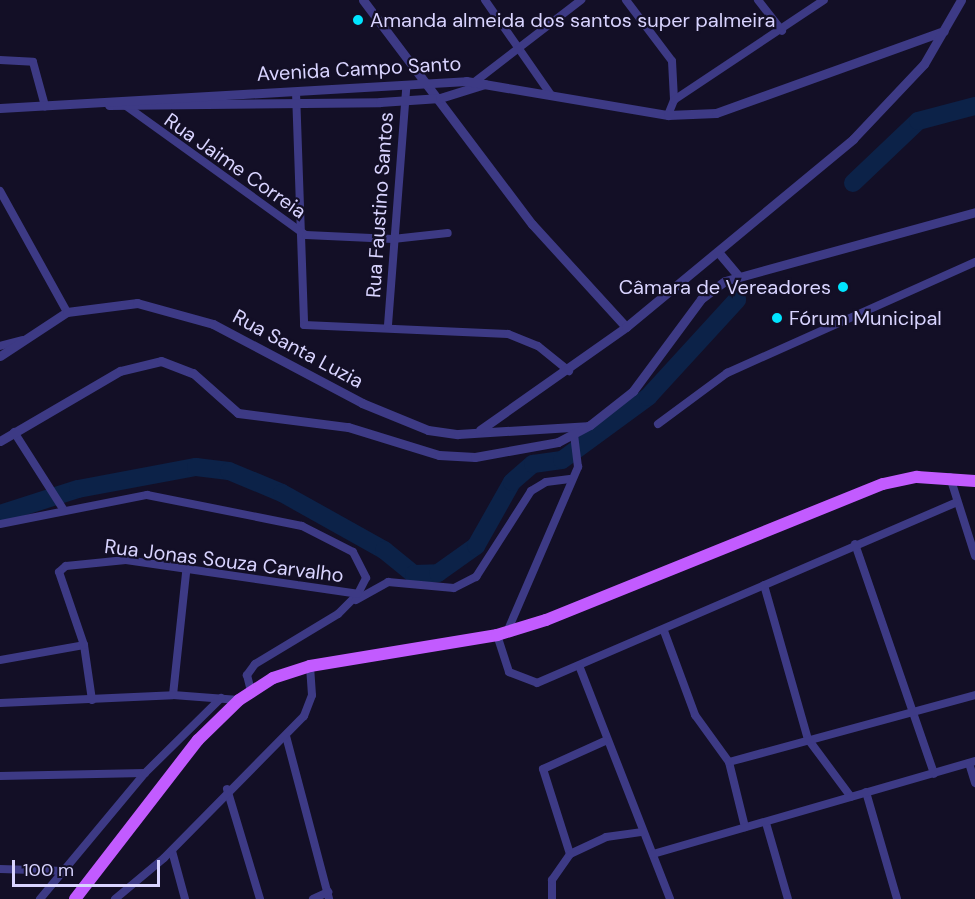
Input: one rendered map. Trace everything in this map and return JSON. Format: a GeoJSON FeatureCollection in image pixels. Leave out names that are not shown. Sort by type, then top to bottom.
{"type":"FeatureCollection","features":[{"type":"Feature","properties":{"kind":"main road"},"geometry":{"type":"LineString","coordinates":[[75,899],[198,740],[251,691],[310,666],[502,634],[637,585],[869,489],[917,477],[950,476],[975,481]]}},
{"type":"Feature","properties":{"kind":"street"},"geometry":{"type":"LineString","coordinates":[[363,0],[440,98],[549,246],[626,327]]}},
{"type":"Feature","properties":{"kind":"street"},"geometry":{"type":"LineString","coordinates":[[485,0],[521,45],[551,95]]}},
{"type":"Feature","properties":{"kind":"street"},"geometry":{"type":"LineString","coordinates":[[467,93],[473,82],[581,0]]}},
{"type":"Feature","properties":{"kind":"street"},"geometry":{"type":"LineString","coordinates":[[626,0],[672,61],[674,100],[668,116]]}},
{"type":"Feature","properties":{"kind":"street"},"geometry":{"type":"LineString","coordinates":[[758,0],[782,31]]}},
{"type":"Feature","properties":{"kind":"street"},"geometry":{"type":"LineString","coordinates":[[674,100],[782,31],[824,0]]}},
{"type":"Feature","properties":{"kind":"street"},"geometry":{"type":"LineString","coordinates":[[480,430],[569,371],[626,327],[719,253],[867,125],[924,64],[961,0]]}},
{"type":"Feature","properties":{"kind":"street"},"geometry":{"type":"LineString","coordinates":[[485,84],[668,116],[737,108],[944,31]]}},
{"type":"Feature","properties":{"kind":"street"},"geometry":{"type":"LineString","coordinates":[[0,60],[33,62],[45,106]]}},
{"type":"Feature","properties":{"kind":"street","name":"Avenida Campo Santo"},"geometry":{"type":"LineString","coordinates":[[0,114],[5,108],[431,87],[473,82],[485,84]]}},
{"type":"Feature","properties":{"kind":"street","name":"Avenida Campo Santo"},"geometry":{"type":"LineString","coordinates":[[122,103],[296,105],[405,100],[440,98],[467,93],[485,84]]}},
{"type":"Feature","properties":{"kind":"street","name":"Rua Faustino Santos"},"geometry":{"type":"LineString","coordinates":[[388,325],[406,88]]}},
{"type":"Feature","properties":{"kind":"street"},"geometry":{"type":"LineString","coordinates":[[296,92],[304,325],[388,325],[508,334],[538,346],[569,371]]}},
{"type":"Feature","properties":{"kind":"street","name":"Rua Jaime Correia"},"geometry":{"type":"LineString","coordinates":[[122,103],[301,232],[393,239],[448,233]]}},
{"type":"Feature","properties":{"kind":"street"},"geometry":{"type":"LineString","coordinates":[[0,191],[67,312]]}},
{"type":"Feature","properties":{"kind":"street"},"geometry":{"type":"LineString","coordinates":[[0,441],[120,371],[160,361],[193,373],[238,413],[348,427],[439,455],[497,454],[574,435],[590,425],[641,383],[706,294],[738,276],[975,212]]}},
{"type":"Feature","properties":{"kind":"street"},"geometry":{"type":"LineString","coordinates":[[719,253],[738,276]]}},
{"type":"Feature","properties":{"kind":"street"},"geometry":{"type":"LineString","coordinates":[[658,424],[727,373],[975,262]]}},
{"type":"Feature","properties":{"kind":"street","name":"Rua Santa Luzia"},"geometry":{"type":"LineString","coordinates":[[0,356],[67,312],[112,303],[162,307],[213,324],[391,418],[428,430],[590,425]]}},
{"type":"Feature","properties":{"kind":"street"},"geometry":{"type":"LineString","coordinates":[[0,346],[26,339]]}},
{"type":"Feature","properties":{"kind":"street"},"geometry":{"type":"LineString","coordinates":[[14,432],[63,509]]}},
{"type":"Feature","properties":{"kind":"street"},"geometry":{"type":"LineString","coordinates":[[574,435],[579,467],[570,480],[502,634],[503,664],[523,681],[537,683],[580,668],[855,544],[957,502]]}},
{"type":"Feature","properties":{"kind":"street"},"geometry":{"type":"LineString","coordinates":[[950,476],[975,556]]}},
{"type":"Feature","properties":{"kind":"street"},"geometry":{"type":"LineString","coordinates":[[251,691],[247,675],[255,664],[388,582],[454,588],[476,577],[531,491],[546,482],[570,480]]}},
{"type":"Feature","properties":{"kind":"street"},"geometry":{"type":"LineString","coordinates":[[0,524],[63,509],[147,495],[302,526],[353,552],[366,578],[352,603]]}},
{"type":"Feature","properties":{"kind":"street"},"geometry":{"type":"LineString","coordinates":[[855,544],[916,712],[934,774]]}},
{"type":"Feature","properties":{"kind":"street","name":"Rua Jonas Souza Carvalho"},"geometry":{"type":"LineString","coordinates":[[84,645],[61,578],[66,566],[100,560],[358,594]]}},
{"type":"Feature","properties":{"kind":"street"},"geometry":{"type":"LineString","coordinates":[[173,695],[186,573]]}},
{"type":"Feature","properties":{"kind":"street"},"geometry":{"type":"LineString","coordinates":[[764,585],[807,739],[851,796]]}},
{"type":"Feature","properties":{"kind":"street"},"geometry":{"type":"LineString","coordinates":[[664,631],[695,715],[729,762],[744,827]]}},
{"type":"Feature","properties":{"kind":"street"},"geometry":{"type":"LineString","coordinates":[[0,660],[84,645],[92,700]]}},
{"type":"Feature","properties":{"kind":"street"},"geometry":{"type":"LineString","coordinates":[[115,899],[172,851],[227,789],[286,736],[310,706],[310,666]]}},
{"type":"Feature","properties":{"kind":"street"},"geometry":{"type":"LineString","coordinates":[[580,668],[605,741],[670,899]]}},
{"type":"Feature","properties":{"kind":"street"},"geometry":{"type":"LineString","coordinates":[[0,703],[173,695],[239,700]]}},
{"type":"Feature","properties":{"kind":"street"},"geometry":{"type":"LineString","coordinates":[[729,762],[975,695]]}},
{"type":"Feature","properties":{"kind":"street"},"geometry":{"type":"LineString","coordinates":[[40,899],[145,773],[221,698]]}},
{"type":"Feature","properties":{"kind":"street"},"geometry":{"type":"LineString","coordinates":[[286,736],[328,895],[313,899]]}},
{"type":"Feature","properties":{"kind":"street"},"geometry":{"type":"LineString","coordinates":[[570,854],[543,769],[605,741]]}},
{"type":"Feature","properties":{"kind":"street"},"geometry":{"type":"LineString","coordinates":[[653,854],[972,763],[975,783]]}},
{"type":"Feature","properties":{"kind":"street"},"geometry":{"type":"LineString","coordinates":[[0,776],[145,773]]}},
{"type":"Feature","properties":{"kind":"street"},"geometry":{"type":"LineString","coordinates":[[227,789],[260,899]]}},
{"type":"Feature","properties":{"kind":"street"},"geometry":{"type":"LineString","coordinates":[[866,792],[897,899]]}},
{"type":"Feature","properties":{"kind":"street"},"geometry":{"type":"LineString","coordinates":[[766,823],[788,899]]}},
{"type":"Feature","properties":{"kind":"street"},"geometry":{"type":"LineString","coordinates":[[552,899],[552,880],[570,854],[606,837],[643,832]]}},
{"type":"Feature","properties":{"kind":"street"},"geometry":{"type":"LineString","coordinates":[[172,851],[185,899]]}},
{"type":"Feature","properties":{"kind":"street"},"geometry":{"type":"LineString","coordinates":[[0,869],[64,871]]}},
{"type":"Feature","properties":{"kind":"waterway"},"geometry":{"type":"LineString","coordinates":[[853,183],[918,121],[975,106]]}},
{"type":"Feature","properties":{"kind":"waterway"},"geometry":{"type":"LineString","coordinates":[[0,514],[78,489],[196,467],[229,471],[282,493],[384,550],[414,574],[438,573],[476,546],[512,482],[533,464],[562,460],[648,397],[737,300]]}},
{"type":"Feature","properties":{"kind":"place","name":"Amanda almeida dos santos super palmeira"},"geometry":{"type":"Point","coordinates":[358,20]}},
{"type":"Feature","properties":{"kind":"place","name":"Câmara de Vereadores"},"geometry":{"type":"Point","coordinates":[843,287]}},
{"type":"Feature","properties":{"kind":"place","name":"Fórum Municipal"},"geometry":{"type":"Point","coordinates":[777,318]}}]}
